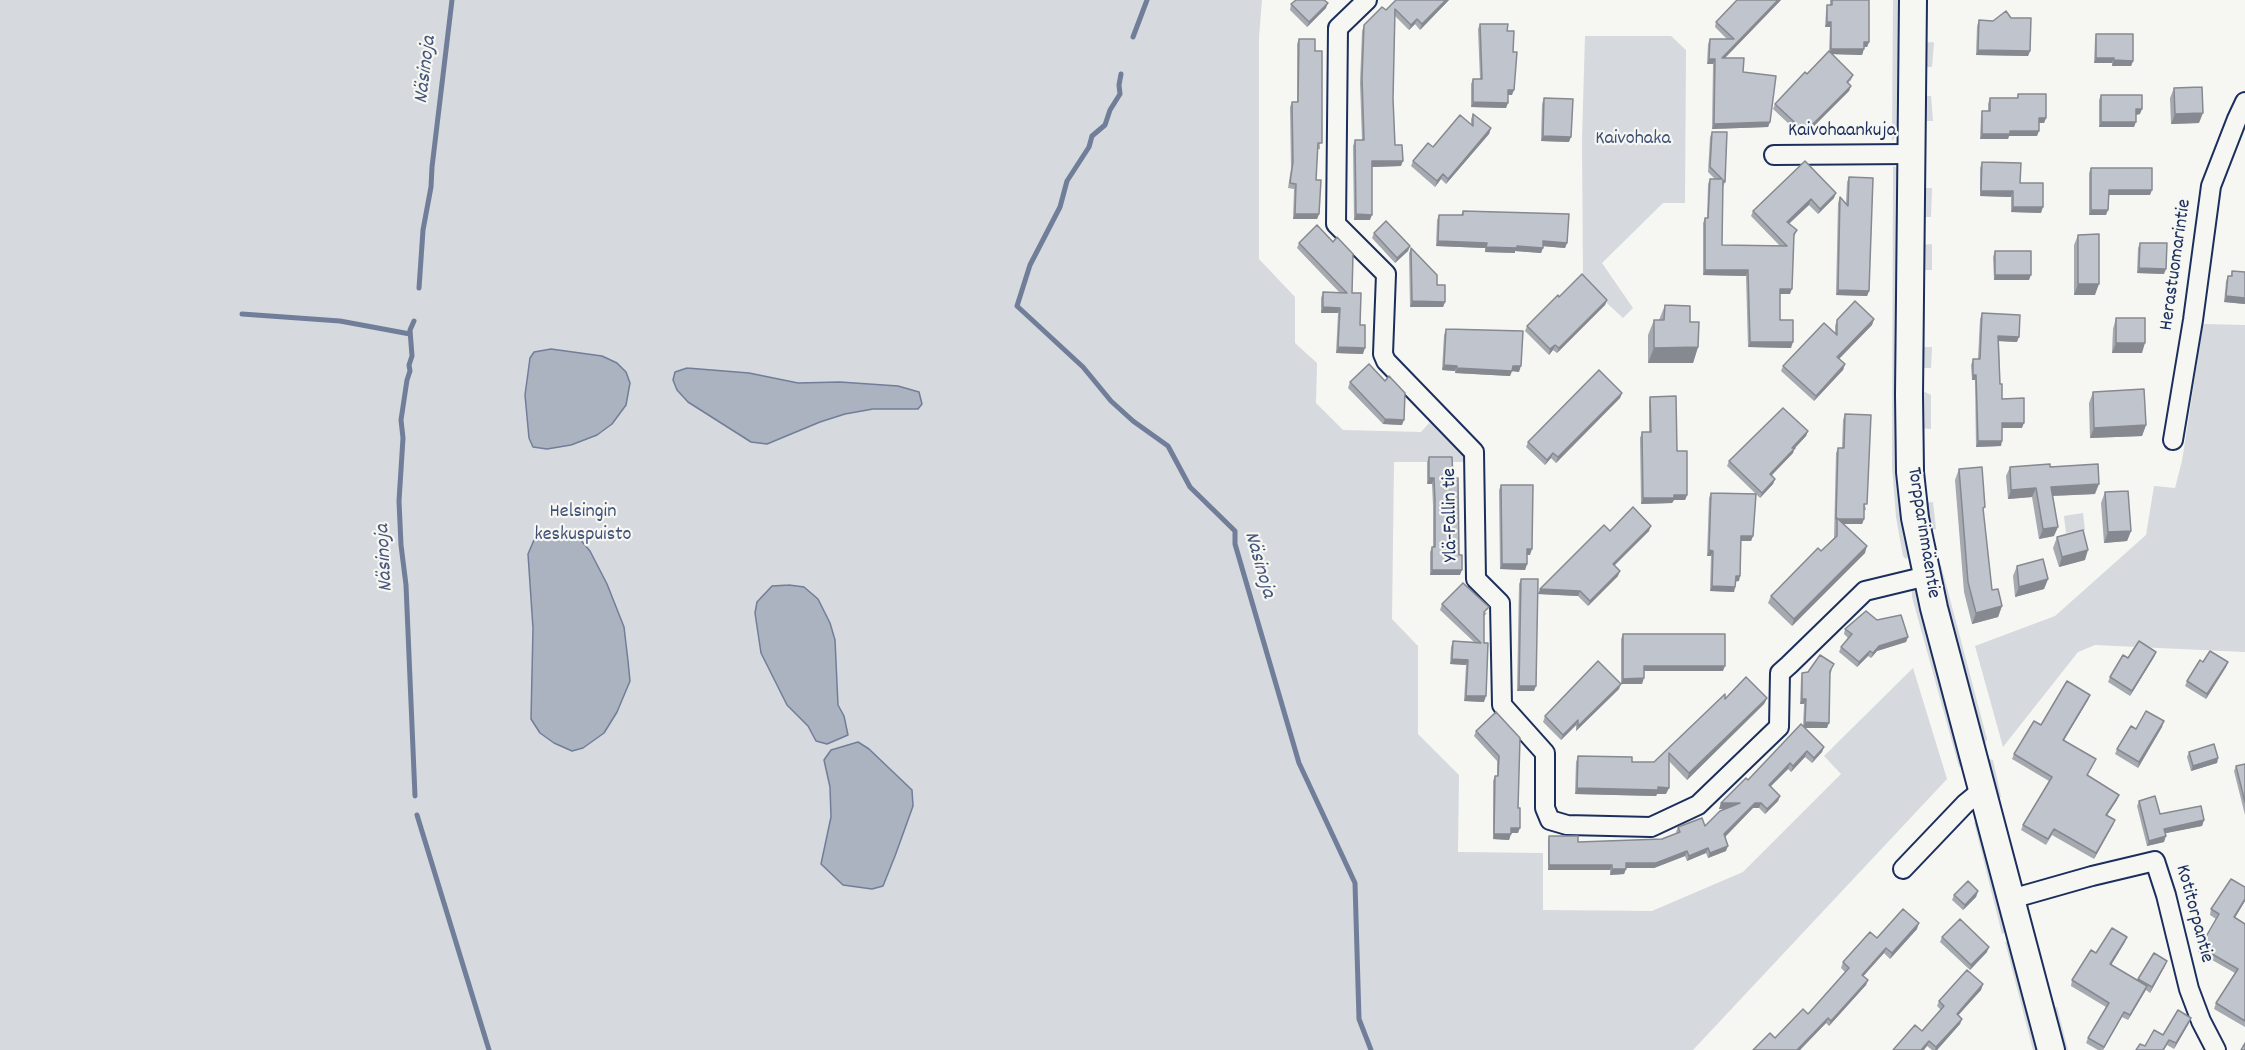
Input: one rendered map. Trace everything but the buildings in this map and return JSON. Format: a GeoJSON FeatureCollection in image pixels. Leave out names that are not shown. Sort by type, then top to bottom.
{"type":"FeatureCollection","features":[{"type":"Feature","properties":{"kind":"street","name":"Ylä-Fallin tie"},"geometry":{"type":"LineString","coordinates":[[1367,0],[1338,28],[1336,224],[1386,274],[1383,354],[1386,361],[1474,452],[1476,579],[1500,603],[1502,705],[1545,753],[1545,808],[1550,820],[1567,825],[1651,827],[1698,806],[1779,727],[1780,673],[1865,591],[1927,576]]}},
{"type":"Feature","properties":{"kind":"street","name":"Torpparinmäentie"},"geometry":{"type":"LineString","coordinates":[[1913,0],[1910,154],[1910,472],[1915,518],[1927,576],[2051,1050]]}},
{"type":"Feature","properties":{"kind":"street","name":"Herastuomarintie"},"geometry":{"type":"LineString","coordinates":[[2173,440],[2193,320],[2211,186],[2232,129],[2245,102]]}},
{"type":"Feature","properties":{"kind":"street","name":"Kaivohaankuja"},"geometry":{"type":"LineString","coordinates":[[1774,154],[1910,154]]}},
{"type":"Feature","properties":{"kind":"street"},"geometry":{"type":"LineString","coordinates":[[1903,869],[1965,804],[1982,790]]}},
{"type":"Feature","properties":{"kind":"street","name":"Kotitorpantie"},"geometry":{"type":"LineString","coordinates":[[2011,899],[2155,861],[2166,895],[2189,989],[2201,1021],[2216,1050]]}},
{"type":"Feature","properties":{"kind":"green space","name":"Helsingin keskuspuisto"},"geometry":{"type":"Polygon","coordinates":[[[0,0],[1262,0],[1259,37],[1259,259],[1295,297],[1295,343],[1317,363],[1316,403],[1343,430],[1421,432],[1431,421],[1466,455],[1466,462],[1394,462],[1392,619],[1418,646],[1418,734],[1459,775],[1458,852],[1543,853],[1543,910],[1652,911],[1743,872],[1841,774],[1824,756],[1913,668],[1947,779],[1693,1050],[0,1050],[0,0]]]}},
{"type":"Feature","properties":{"kind":"green space"},"geometry":{"type":"Polygon","coordinates":[[[1893,0],[1902,0],[1901,129],[1892,141],[1893,0]]]}},
{"type":"Feature","properties":{"kind":"green space","name":"Kaivohaka"},"geometry":{"type":"Polygon","coordinates":[[[1585,36],[1671,36],[1686,50],[1685,203],[1663,203],[1602,263],[1633,308],[1623,318],[1583,281],[1582,140],[1585,36]]]}},
{"type":"Feature","properties":{"kind":"green space"},"geometry":{"type":"Polygon","coordinates":[[[1923,43],[1934,43],[1932,67],[1922,67],[1923,43]]]}},
{"type":"Feature","properties":{"kind":"green space"},"geometry":{"type":"Polygon","coordinates":[[[1923,96],[1931,96],[1933,121],[1922,121],[1923,96]]]}},
{"type":"Feature","properties":{"kind":"green space"},"geometry":{"type":"Polygon","coordinates":[[[1893,166],[1899,169],[1911,555],[1906,559],[1903,556],[1896,517],[1892,467],[1893,166]]]}},
{"type":"Feature","properties":{"kind":"green space"},"geometry":{"type":"Polygon","coordinates":[[[1921,188],[1932,188],[1931,217],[1920,217],[1921,188]]]}},
{"type":"Feature","properties":{"kind":"green space"},"geometry":{"type":"Polygon","coordinates":[[[1932,244],[1932,270],[1920,270],[1922,245],[1932,244]]]}},
{"type":"Feature","properties":{"kind":"green space"},"geometry":{"type":"Polygon","coordinates":[[[2203,324],[2245,325],[2245,652],[2095,645],[2078,652],[2003,747],[1975,646],[2055,616],[2146,535],[2154,486],[2175,488],[2182,461],[2203,324]]]}},
{"type":"Feature","properties":{"kind":"green space"},"geometry":{"type":"Polygon","coordinates":[[[1920,347],[1932,347],[1931,368],[1920,368],[1920,347]]]}},
{"type":"Feature","properties":{"kind":"green space"},"geometry":{"type":"Polygon","coordinates":[[[1925,392],[1931,395],[1931,429],[1918,428],[1919,393],[1925,392]]]}},
{"type":"Feature","properties":{"kind":"green space"},"geometry":{"type":"Polygon","coordinates":[[[1933,502],[1936,529],[1927,531],[1923,503],[1933,502]]]}},
{"type":"Feature","properties":{"kind":"green space"},"geometry":{"type":"Polygon","coordinates":[[[2083,513],[2085,530],[2066,533],[2064,516],[2083,513]]]}},
{"type":"Feature","properties":{"kind":"green space"},"geometry":{"type":"Polygon","coordinates":[[[1941,565],[1987,739],[1982,746],[1934,567],[1941,565]]]}},
{"type":"Feature","properties":{"kind":"green space"},"geometry":{"type":"Polygon","coordinates":[[[1912,589],[1920,593],[1964,764],[1959,767],[1912,597],[1912,589]]]}},
{"type":"Feature","properties":{"kind":"green space"},"geometry":{"type":"Polygon","coordinates":[[[1993,760],[2001,797],[1995,799],[1987,761],[1993,760]]]}},
{"type":"Feature","properties":{"kind":"green space"},"geometry":{"type":"Polygon","coordinates":[[[1974,822],[1981,826],[2009,931],[2002,934],[1974,822]]]}},
{"type":"Feature","properties":{"kind":"green space"},"geometry":{"type":"Polygon","coordinates":[[[2011,940],[2041,1050],[2033,1050],[2005,942],[2011,940]]]}},
{"type":"Feature","properties":{"kind":"green space"},"geometry":{"type":"Polygon","coordinates":[[[2057,1007],[2068,1050],[2062,1050],[2049,1009],[2057,1007]]]}},
{"type":"Feature","properties":{"kind":"shaded area"},"geometry":{"type":"Polygon","coordinates":[[[551,349],[602,356],[617,363],[626,372],[630,383],[626,405],[612,424],[597,435],[571,445],[547,449],[533,447],[529,438],[525,395],[530,358],[534,352],[551,349]]]}},
{"type":"Feature","properties":{"kind":"shaded area"},"geometry":{"type":"Polygon","coordinates":[[[687,368],[749,373],[798,383],[840,382],[898,386],[919,392],[922,404],[918,409],[873,409],[845,414],[767,444],[751,442],[688,402],[677,390],[673,380],[675,372],[687,368]]]}},
{"type":"Feature","properties":{"kind":"shaded area"},"geometry":{"type":"Polygon","coordinates":[[[555,532],[578,537],[590,551],[607,584],[624,627],[630,681],[617,712],[604,733],[583,748],[572,751],[554,743],[540,733],[531,719],[533,628],[528,554],[534,540],[543,534],[555,532]]]}},
{"type":"Feature","properties":{"kind":"shaded area"},"geometry":{"type":"Polygon","coordinates":[[[772,586],[804,587],[818,599],[830,623],[835,640],[838,705],[844,716],[848,735],[827,744],[816,741],[808,726],[787,705],[761,653],[755,613],[757,602],[772,586]]]}},
{"type":"Feature","properties":{"kind":"shaded area"},"geometry":{"type":"Polygon","coordinates":[[[858,742],[869,749],[912,790],[913,806],[883,886],[872,889],[843,885],[821,864],[831,817],[830,787],[824,760],[831,750],[858,742]]]}},
{"type":"Feature","properties":{"kind":"waterway","name":"Näsinoja"},"geometry":{"type":"LineString","coordinates":[[419,288],[423,230],[431,187],[452,0]]}},
{"type":"Feature","properties":{"kind":"waterway","name":"Näsinoja"},"geometry":{"type":"LineString","coordinates":[[1133,37],[1147,0]]}},
{"type":"Feature","properties":{"kind":"waterway","name":"Näsinoja"},"geometry":{"type":"LineString","coordinates":[[1121,74],[1120,94],[1110,110],[1105,125],[1092,136],[1089,147],[1067,181],[1060,207],[1030,265],[1017,306],[1083,367],[1111,401],[1133,421],[1168,446],[1190,487],[1235,531],[1235,544],[1299,763],[1355,883],[1359,1019],[1371,1050]]}},
{"type":"Feature","properties":{"kind":"waterway"},"geometry":{"type":"LineString","coordinates":[[242,314],[340,321],[410,334]]}},
{"type":"Feature","properties":{"kind":"waterway","name":"Näsinoja"},"geometry":{"type":"LineString","coordinates":[[414,321],[410,330],[412,356],[401,420],[403,438],[399,501],[406,585],[415,796]]}},
{"type":"Feature","properties":{"kind":"waterway","name":"Näsinoja"},"geometry":{"type":"LineString","coordinates":[[417,815],[489,1050]]}}]}
